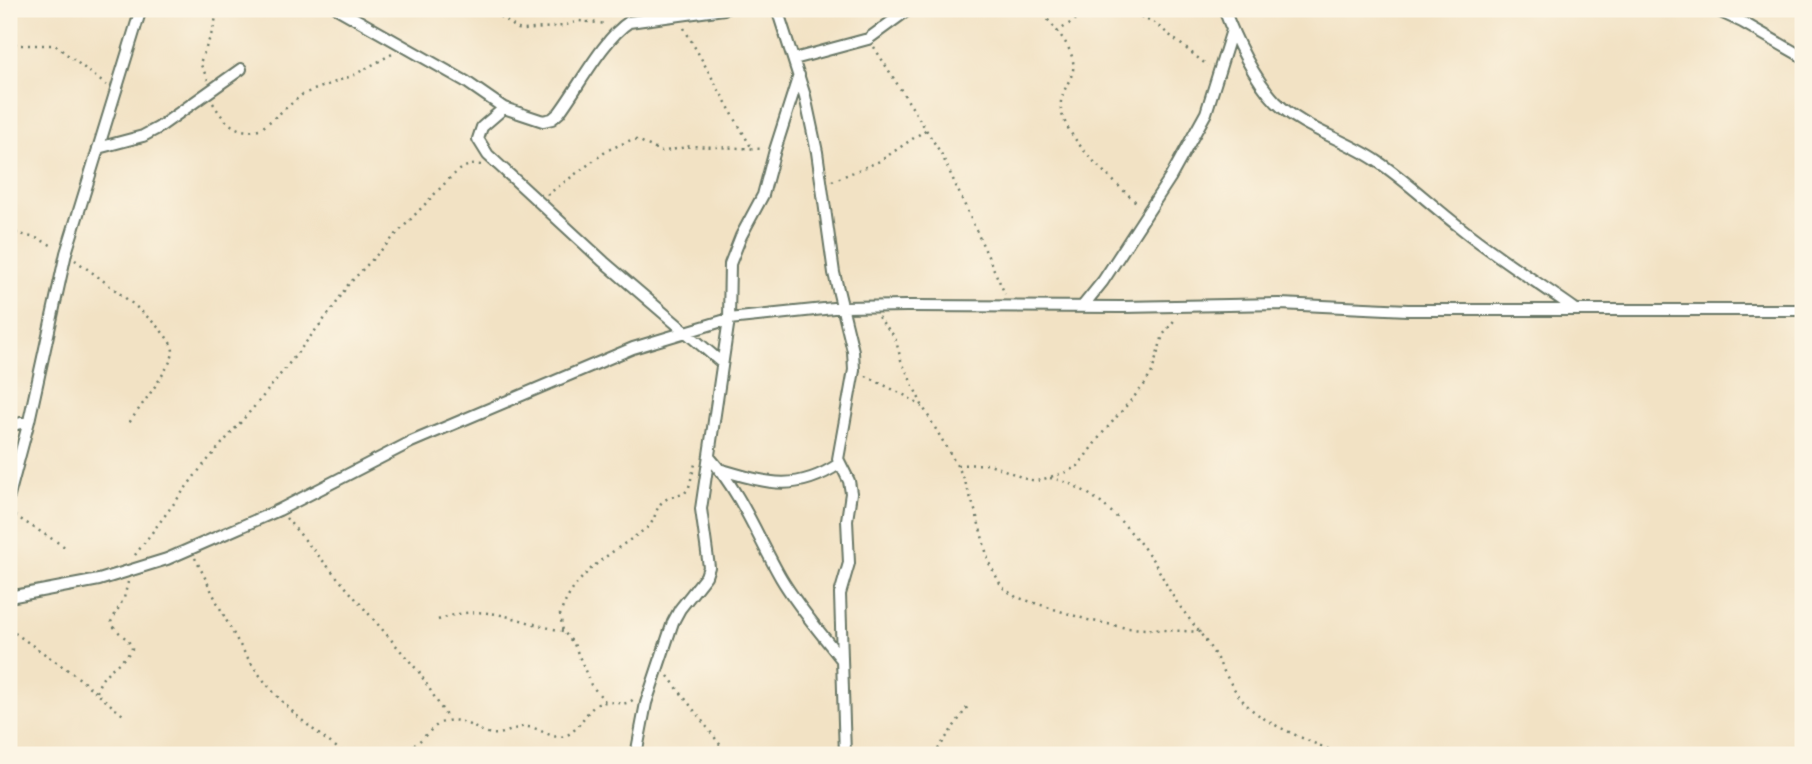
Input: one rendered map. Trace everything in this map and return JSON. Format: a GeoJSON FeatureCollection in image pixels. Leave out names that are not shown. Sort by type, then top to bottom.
{"type":"FeatureCollection","features":[{"type":"Feature","properties":{"kind":"street"},"geometry":{"type":"LineString","coordinates":[[9,496],[29,421],[66,253],[141,9]]}},
{"type":"Feature","properties":{"kind":"street"},"geometry":{"type":"LineString","coordinates":[[338,9],[465,81],[504,108],[543,121],[552,119],[559,113],[601,52],[622,27],[636,20],[724,9]]}},
{"type":"Feature","properties":{"kind":"street"},"geometry":{"type":"LineString","coordinates":[[777,9],[808,107],[834,273],[853,351],[854,370],[839,464],[849,481],[851,493],[847,520],[849,563],[839,594],[845,755]]}},
{"type":"Feature","properties":{"kind":"street"},"geometry":{"type":"LineString","coordinates":[[794,59],[868,39],[909,9]]}},
{"type":"Feature","properties":{"kind":"street"},"geometry":{"type":"LineString","coordinates":[[1224,9],[1232,30],[1266,90],[1288,113],[1357,148],[1399,176],[1462,229],[1575,309]]}},
{"type":"Feature","properties":{"kind":"street"},"geometry":{"type":"LineString","coordinates":[[1714,9],[1803,57]]}},
{"type":"Feature","properties":{"kind":"street"},"geometry":{"type":"LineString","coordinates":[[1082,307],[1148,213],[1206,113],[1232,30]]}},
{"type":"Feature","properties":{"kind":"street"},"geometry":{"type":"LineString","coordinates":[[99,148],[143,136],[158,128],[241,69]]}},
{"type":"Feature","properties":{"kind":"street"},"geometry":{"type":"LineString","coordinates":[[636,755],[646,703],[673,622],[706,576],[709,566],[701,509],[729,319],[730,264],[741,236],[763,195],[799,75]]}},
{"type":"Feature","properties":{"kind":"street"},"geometry":{"type":"LineString","coordinates":[[504,108],[482,127],[478,139],[488,155],[722,363]]}},
{"type":"Feature","properties":{"kind":"street"},"geometry":{"type":"LineString","coordinates":[[9,597],[73,586],[125,573],[191,549],[279,510],[411,442],[633,348],[729,319],[843,307],[1280,304],[1421,310],[1803,310]]}},
{"type":"Feature","properties":{"kind":"street"},"geometry":{"type":"LineString","coordinates":[[9,426],[29,421]]}},
{"type":"Feature","properties":{"kind":"street"},"geometry":{"type":"LineString","coordinates":[[710,458],[751,519],[781,578],[842,660]]}},
{"type":"Feature","properties":{"kind":"street"},"geometry":{"type":"LineString","coordinates":[[719,469],[761,481],[787,483],[806,481],[839,464]]}},
{"type":"Feature","properties":{"kind":"path"},"geometry":{"type":"LineString","coordinates":[[218,9],[214,30],[200,63],[222,117],[235,129],[255,131],[310,90],[345,79],[405,48]]}},
{"type":"Feature","properties":{"kind":"path"},"geometry":{"type":"LineString","coordinates":[[489,9],[518,29],[524,30],[579,21],[622,27]]}},
{"type":"Feature","properties":{"kind":"path"},"geometry":{"type":"LineString","coordinates":[[1039,9],[1070,51],[1073,61],[1074,71],[1064,89],[1060,108],[1065,121],[1086,154],[1148,213]]}},
{"type":"Feature","properties":{"kind":"path"},"geometry":{"type":"LineString","coordinates":[[1057,32],[1091,9]]}},
{"type":"Feature","properties":{"kind":"path"},"geometry":{"type":"LineString","coordinates":[[1121,9],[1152,21],[1219,76]]}},
{"type":"Feature","properties":{"kind":"path"},"geometry":{"type":"LineString","coordinates":[[677,16],[752,148]]}},
{"type":"Feature","properties":{"kind":"path"},"geometry":{"type":"LineString","coordinates":[[9,39],[17,44],[55,45],[115,92]]}},
{"type":"Feature","properties":{"kind":"path"},"geometry":{"type":"LineString","coordinates":[[868,39],[942,155],[1011,306]]}},
{"type":"Feature","properties":{"kind":"path"},"geometry":{"type":"LineString","coordinates":[[822,184],[872,165],[927,129]]}},
{"type":"Feature","properties":{"kind":"path"},"geometry":{"type":"LineString","coordinates":[[537,201],[608,150],[631,140],[638,140],[662,152],[691,146],[775,150]]}},
{"type":"Feature","properties":{"kind":"path"},"geometry":{"type":"LineString","coordinates":[[97,692],[104,675],[132,649],[132,645],[111,622],[127,592],[125,573],[200,469],[260,400],[334,307],[347,286],[386,242],[464,166],[472,164],[502,169]]}},
{"type":"Feature","properties":{"kind":"path"},"geometry":{"type":"LineString","coordinates":[[9,231],[39,239],[66,253],[137,307],[169,338],[173,352],[168,365],[127,426]]}},
{"type":"Feature","properties":{"kind":"path"},"geometry":{"type":"LineString","coordinates":[[957,465],[990,464],[1026,480],[1037,481],[1078,466],[1146,384],[1163,335],[1183,306]]}},
{"type":"Feature","properties":{"kind":"path"},"geometry":{"type":"LineString","coordinates":[[869,307],[895,337],[901,360],[923,407],[957,465],[976,513],[989,563],[997,581],[1007,593],[1088,620],[1127,628],[1201,632]]}},
{"type":"Feature","properties":{"kind":"path"},"geometry":{"type":"LineString","coordinates":[[854,370],[923,407]]}},
{"type":"Feature","properties":{"kind":"path"},"geometry":{"type":"LineString","coordinates":[[605,701],[591,685],[574,644],[563,631],[560,614],[581,579],[606,554],[651,524],[657,507],[664,500],[685,493],[696,460]]}},
{"type":"Feature","properties":{"kind":"path"},"geometry":{"type":"LineString","coordinates":[[1050,478],[1074,484],[1120,522],[1152,560],[1175,600],[1201,632],[1248,707],[1286,729],[1342,755]]}},
{"type":"Feature","properties":{"kind":"path"},"geometry":{"type":"LineString","coordinates":[[279,510],[419,672],[449,720]]}},
{"type":"Feature","properties":{"kind":"path"},"geometry":{"type":"LineString","coordinates":[[9,512],[65,547]]}},
{"type":"Feature","properties":{"kind":"path"},"geometry":{"type":"LineString","coordinates":[[191,549],[233,633],[268,686],[312,730],[347,755]]}},
{"type":"Feature","properties":{"kind":"path"},"geometry":{"type":"LineString","coordinates":[[438,620],[454,613],[496,612],[563,631]]}},
{"type":"Feature","properties":{"kind":"path"},"geometry":{"type":"LineString","coordinates":[[9,629],[97,692],[123,715]]}},
{"type":"Feature","properties":{"kind":"path"},"geometry":{"type":"LineString","coordinates":[[660,664],[728,755]]}},
{"type":"Feature","properties":{"kind":"path"},"geometry":{"type":"LineString","coordinates":[[388,755],[415,745],[434,727],[449,720],[468,724],[491,734],[528,726],[561,737],[568,735],[589,710],[605,701],[624,704],[636,697]]}},
{"type":"Feature","properties":{"kind":"path"},"geometry":{"type":"LineString","coordinates":[[934,755],[968,706]]}}]}
